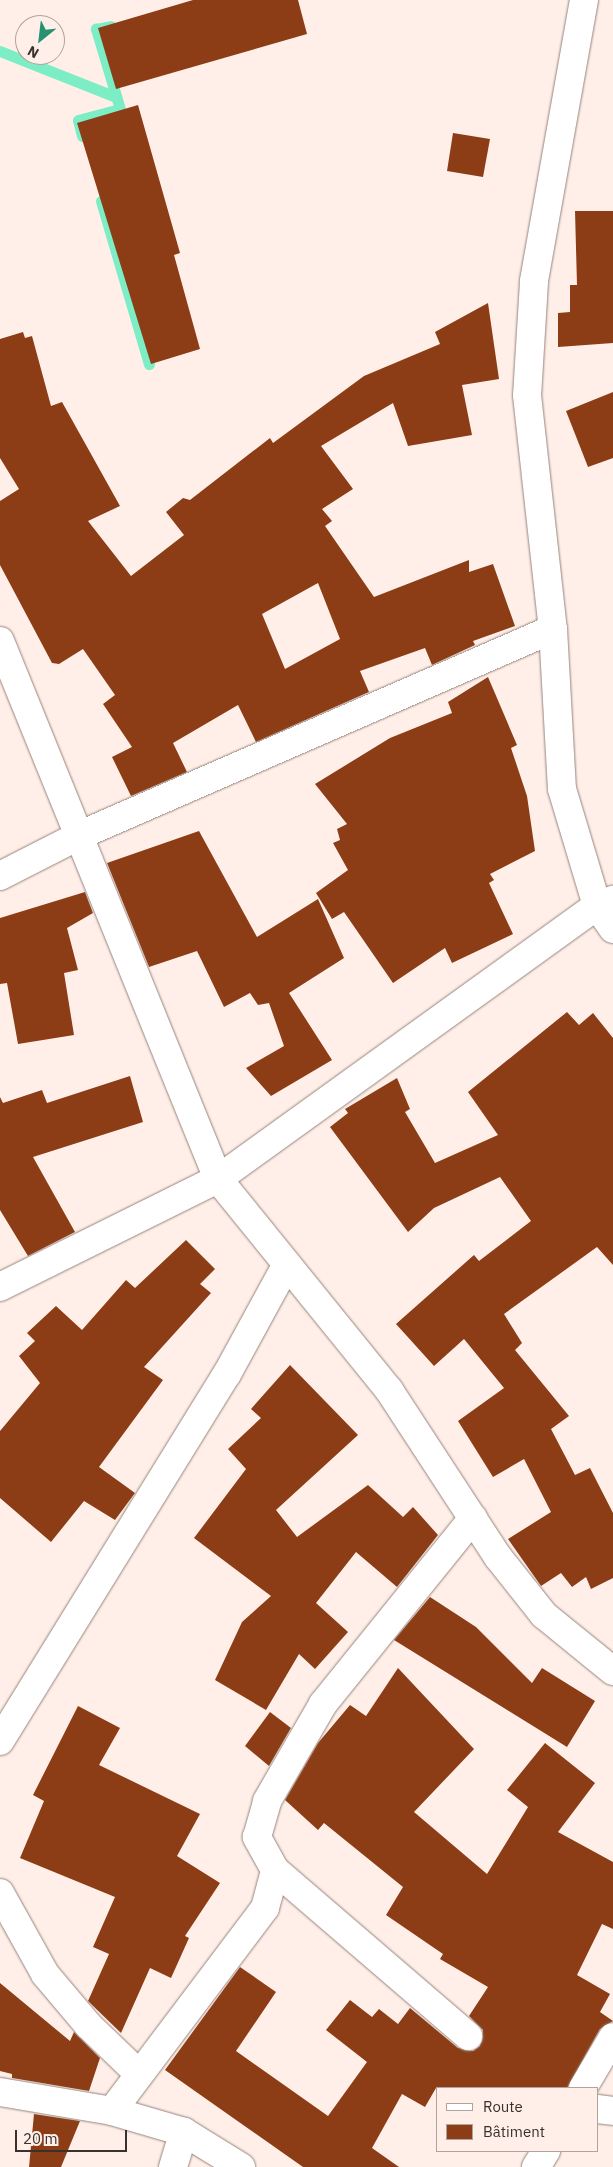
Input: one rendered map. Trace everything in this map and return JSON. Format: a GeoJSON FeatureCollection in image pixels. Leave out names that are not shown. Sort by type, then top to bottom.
{"type":"FeatureCollection","features":[{"type":"Feature","properties":{"kind":"street"},"geometry":{"type":"LineString","coordinates":[[584,0],[534,282],[527,394],[553,629],[562,789],[613,929]]}},
{"type":"Feature","properties":{"kind":"street"},"geometry":{"type":"LineString","coordinates":[[0,876],[78,836],[553,629]]}},
{"type":"Feature","properties":{"kind":"street"},"geometry":{"type":"LineString","coordinates":[[0,641],[218,1179],[389,1390],[473,1518],[544,1615],[613,1671]]}},
{"type":"Feature","properties":{"kind":"street"},"geometry":{"type":"LineString","coordinates":[[0,1287],[218,1179],[605,903]]}},
{"type":"Feature","properties":{"kind":"street"},"geometry":{"type":"LineString","coordinates":[[0,1741],[227,1374],[287,1264]]}},
{"type":"Feature","properties":{"kind":"street"},"geometry":{"type":"LineString","coordinates":[[468,2036],[275,1870],[257,1836],[267,1802],[323,1704],[473,1518]]}},
{"type":"Feature","properties":{"kind":"street"},"geometry":{"type":"LineString","coordinates":[[112,2110],[264,1908],[275,1870]]}},
{"type":"Feature","properties":{"kind":"street"},"geometry":{"type":"LineString","coordinates":[[0,1893],[45,1974],[89,2026],[138,2073]]}},
{"type":"Feature","properties":{"kind":"street"},"geometry":{"type":"LineString","coordinates":[[584,2087],[613,2037]]}},
{"type":"Feature","properties":{"kind":"street"},"geometry":{"type":"LineString","coordinates":[[0,2092],[112,2110],[184,2132],[241,2167]]}},
{"type":"Feature","properties":{"kind":"street"},"geometry":{"type":"LineString","coordinates":[[598,2109],[613,2111]]}},
{"type":"Feature","properties":{"kind":"street"},"geometry":{"type":"LineString","coordinates":[[172,2167],[184,2132]]}},
{"type":"Feature","properties":{"kind":"street"},"geometry":{"type":"LineString","coordinates":[[536,2167],[545,2152]]}},
{"type":"Feature","properties":{"kind":"building"},"geometry":{"type":"Polygon","coordinates":[[[193,0],[298,0],[307,34],[116,89],[98,28],[193,0]]]}},
{"type":"Feature","properties":{"kind":"building"},"geometry":{"type":"Polygon","coordinates":[[[138,105],[180,253],[174,255],[200,349],[151,364],[77,123],[138,105]]]}},
{"type":"Feature","properties":{"kind":"building"},"geometry":{"type":"Polygon","coordinates":[[[453,133],[490,139],[483,177],[447,171],[453,133]]]}},
{"type":"Feature","properties":{"kind":"building"},"geometry":{"type":"Polygon","coordinates":[[[575,211],[613,211],[613,343],[558,347],[558,313],[570,312],[570,285],[577,285],[575,211]]]}},
{"type":"Feature","properties":{"kind":"building"},"geometry":{"type":"Polygon","coordinates":[[[488,303],[499,379],[462,385],[472,435],[408,446],[393,403],[321,446],[353,489],[322,509],[332,521],[325,526],[374,597],[469,560],[469,572],[493,564],[515,626],[473,641],[475,645],[432,665],[425,648],[360,671],[369,692],[256,742],[238,705],[173,743],[187,772],[131,796],[112,757],[132,747],[103,704],[115,695],[83,649],[59,664],[52,663],[0,565],[0,501],[19,489],[0,458],[0,339],[23,332],[25,338],[32,336],[51,406],[62,402],[120,506],[88,521],[131,576],[184,535],[166,512],[183,498],[190,500],[270,438],[273,443],[364,376],[440,344],[435,332],[488,303]],[[318,583],[262,614],[285,669],[340,639],[318,583]]]}},
{"type":"Feature","properties":{"kind":"building"},"geometry":{"type":"Polygon","coordinates":[[[613,392],[613,458],[588,467],[566,411],[613,392]]]}},
{"type":"Feature","properties":{"kind":"building"},"geometry":{"type":"Polygon","coordinates":[[[488,677],[517,745],[511,748],[527,796],[535,851],[490,874],[494,880],[489,883],[513,934],[452,963],[445,948],[393,983],[344,912],[332,919],[316,893],[348,870],[333,843],[340,840],[337,829],[347,824],[315,784],[390,738],[452,713],[448,702],[488,677]]]}},
{"type":"Feature","properties":{"kind":"building"},"geometry":{"type":"Polygon","coordinates":[[[199,831],[257,937],[318,899],[344,958],[289,993],[332,1060],[271,1096],[246,1068],[284,1046],[269,1003],[258,1005],[250,993],[224,1007],[197,951],[149,967],[107,863],[199,831]]]}},
{"type":"Feature","properties":{"kind":"building"},"geometry":{"type":"Polygon","coordinates":[[[85,892],[93,913],[67,928],[78,970],[64,973],[74,1035],[18,1044],[7,983],[0,984],[0,918],[85,892]]]}},
{"type":"Feature","properties":{"kind":"building"},"geometry":{"type":"Polygon","coordinates":[[[567,1012],[579,1025],[593,1013],[613,1038],[613,1265],[597,1247],[504,1314],[522,1343],[515,1350],[569,1416],[551,1429],[575,1475],[590,1468],[613,1513],[613,1578],[591,1589],[586,1577],[572,1587],[561,1573],[541,1586],[508,1539],[551,1512],[524,1459],[493,1477],[458,1421],[504,1388],[464,1339],[434,1366],[396,1324],[474,1255],[479,1261],[531,1221],[500,1177],[434,1208],[408,1232],[330,1127],[348,1113],[345,1109],[397,1078],[410,1109],[405,1112],[435,1163],[498,1135],[468,1092],[567,1012]]]}},
{"type":"Feature","properties":{"kind":"building"},"geometry":{"type":"Polygon","coordinates":[[[130,1076],[143,1122],[33,1157],[75,1232],[28,1256],[0,1210],[0,1097],[3,1103],[42,1090],[47,1103],[130,1076]]]}},
{"type":"Feature","properties":{"kind":"building"},"geometry":{"type":"Polygon","coordinates":[[[186,1240],[215,1269],[200,1284],[211,1293],[144,1367],[163,1380],[99,1467],[135,1493],[115,1520],[84,1501],[51,1542],[0,1498],[0,1431],[40,1383],[19,1356],[35,1341],[27,1333],[56,1306],[82,1330],[126,1280],[135,1288],[186,1240]]]}},
{"type":"Feature","properties":{"kind":"building"},"geometry":{"type":"Polygon","coordinates":[[[290,1365],[358,1435],[276,1510],[297,1537],[368,1485],[403,1517],[413,1507],[438,1535],[397,1587],[356,1552],[316,1603],[348,1632],[315,1669],[299,1654],[266,1710],[215,1680],[242,1622],[271,1596],[194,1538],[246,1469],[228,1449],[261,1418],[251,1409],[290,1365]]]}},
{"type":"Feature","properties":{"kind":"building"},"geometry":{"type":"Polygon","coordinates":[[[430,1597],[476,1627],[532,1683],[542,1668],[595,1701],[567,1747],[394,1640],[430,1597]]]}},
{"type":"Feature","properties":{"kind":"building"},"geometry":{"type":"Polygon","coordinates":[[[398,1668],[474,1749],[414,1812],[487,1874],[528,1807],[507,1790],[545,1743],[595,1783],[558,1832],[613,1862],[613,1929],[602,1924],[577,1975],[610,1994],[600,2012],[613,2021],[600,2029],[568,2087],[436,2087],[425,2107],[402,2094],[372,2148],[399,2167],[303,2167],[165,2070],[240,1967],[276,1992],[236,2051],[328,2116],[367,2062],[326,2030],[350,2000],[372,2017],[379,2009],[398,2024],[410,2008],[458,2048],[473,2051],[480,2046],[483,2030],[469,2016],[488,1987],[440,1959],[443,1954],[386,1915],[403,1887],[324,1823],[318,1830],[285,1800],[318,1743],[350,1705],[366,1716],[398,1668]]]}},
{"type":"Feature","properties":{"kind":"building"},"geometry":{"type":"Polygon","coordinates":[[[78,1706],[120,1728],[99,1765],[200,1814],[177,1856],[220,1883],[185,1936],[189,1938],[171,1978],[150,1968],[121,2033],[88,2001],[109,1954],[93,1947],[115,1897],[20,1858],[44,1801],[33,1795],[78,1706]]]}},
{"type":"Feature","properties":{"kind":"building"},"geometry":{"type":"Polygon","coordinates":[[[270,1712],[291,1728],[269,1766],[245,1746],[270,1712]]]}},
{"type":"Feature","properties":{"kind":"building"},"geometry":{"type":"Polygon","coordinates":[[[0,1983],[70,2041],[74,2032],[100,2058],[89,2091],[12,2078],[12,2074],[0,2071],[0,1983]]]}},
{"type":"Feature","properties":{"kind":"building"},"geometry":{"type":"Polygon","coordinates":[[[34,2114],[80,2121],[61,2167],[29,2167],[34,2114]]]}},
{"type":"Feature","properties":{"kind":"waterway"},"geometry":{"type":"LineString","coordinates":[[82,136],[78,120],[120,109],[96,29],[111,26]]}},
{"type":"Feature","properties":{"kind":"waterway"},"geometry":{"type":"LineString","coordinates":[[0,51],[116,97]]}},
{"type":"Feature","properties":{"kind":"waterway"},"geometry":{"type":"LineString","coordinates":[[101,201],[149,364]]}}]}
